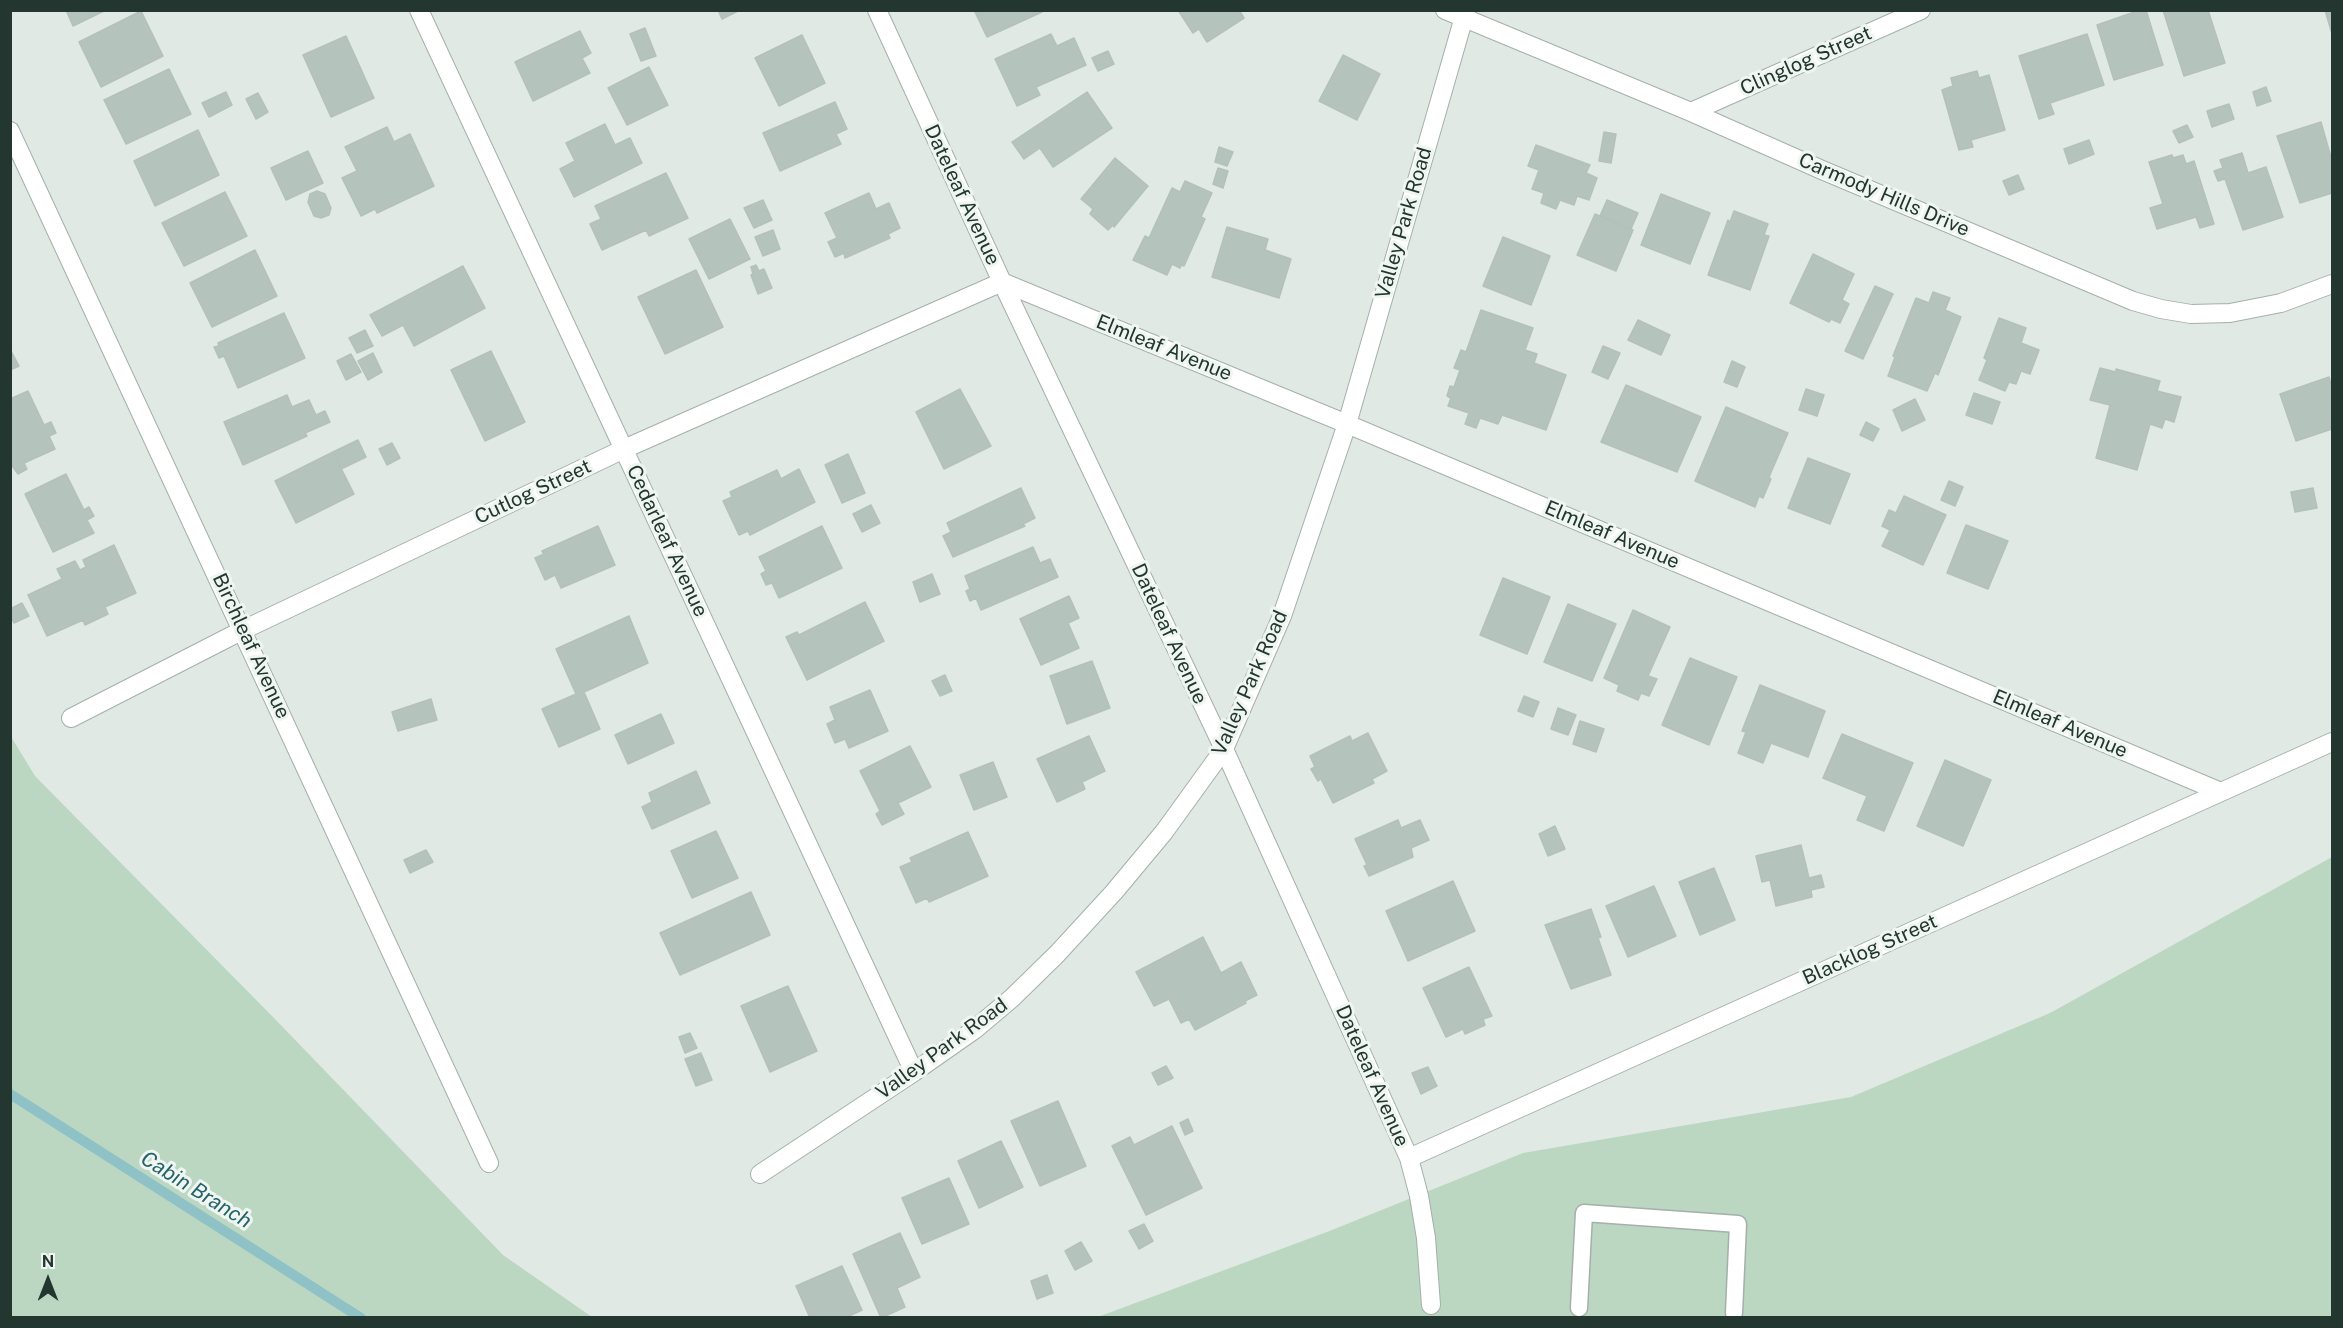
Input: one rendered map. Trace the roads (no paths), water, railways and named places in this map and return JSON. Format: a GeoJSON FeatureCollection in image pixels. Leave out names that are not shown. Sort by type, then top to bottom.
{"type":"FeatureCollection","features":[{"type":"Feature","properties":{"kind":"street","name":"Cedarleaf Avenue"},"geometry":{"type":"LineString","coordinates":[[419,10],[914,1072]]}},
{"type":"Feature","properties":{"kind":"street","name":"Dateleaf Avenue"},"geometry":{"type":"LineString","coordinates":[[877,10],[1002,282],[1224,750],[1409,1158],[1419,1196],[1426,1238],[1431,1305]]}},
{"type":"Feature","properties":{"kind":"street","name":"Carmody Hills Drive"},"geometry":{"type":"LineString","coordinates":[[1445,10],[1464,14],[1822,170],[2133,301],[2191,314],[2230,313],[2281,303],[2332,284]]}},
{"type":"Feature","properties":{"kind":"street","name":"Clinglog Street"},"geometry":{"type":"LineString","coordinates":[[1691,112],[1921,10]]}},
{"type":"Feature","properties":{"kind":"street","name":"Valley Park Road"},"geometry":{"type":"LineString","coordinates":[[760,1174],[914,1072],[974,1030],[1012,998],[1057,954],[1114,892],[1164,832],[1224,750],[1282,616],[1347,424],[1464,14]]}},
{"type":"Feature","properties":{"kind":"street","name":"Birchleaf Avenue"},"geometry":{"type":"LineString","coordinates":[[10,130],[489,1162]]}},
{"type":"Feature","properties":{"kind":"street","name":"Cutlog Street"},"geometry":{"type":"LineString","coordinates":[[71,718],[243,630],[624,449],[1002,282]]}},
{"type":"Feature","properties":{"kind":"street","name":"Elmleaf Avenue"},"geometry":{"type":"LineString","coordinates":[[1002,282],[1347,424],[2221,792]]}},
{"type":"Feature","properties":{"kind":"street","name":"Blacklog Street"},"geometry":{"type":"LineString","coordinates":[[1409,1158],[2332,742]]}},
{"type":"Feature","properties":{"kind":"lane"},"geometry":{"type":"LineString","coordinates":[[1579,1308],[1584,1213],[1738,1224],[1734,1313]]}},
{"type":"Feature","properties":{"kind":"waterway","name":"Cabin Branch"},"geometry":{"type":"LineString","coordinates":[[10,1094],[361,1318]]}}]}
